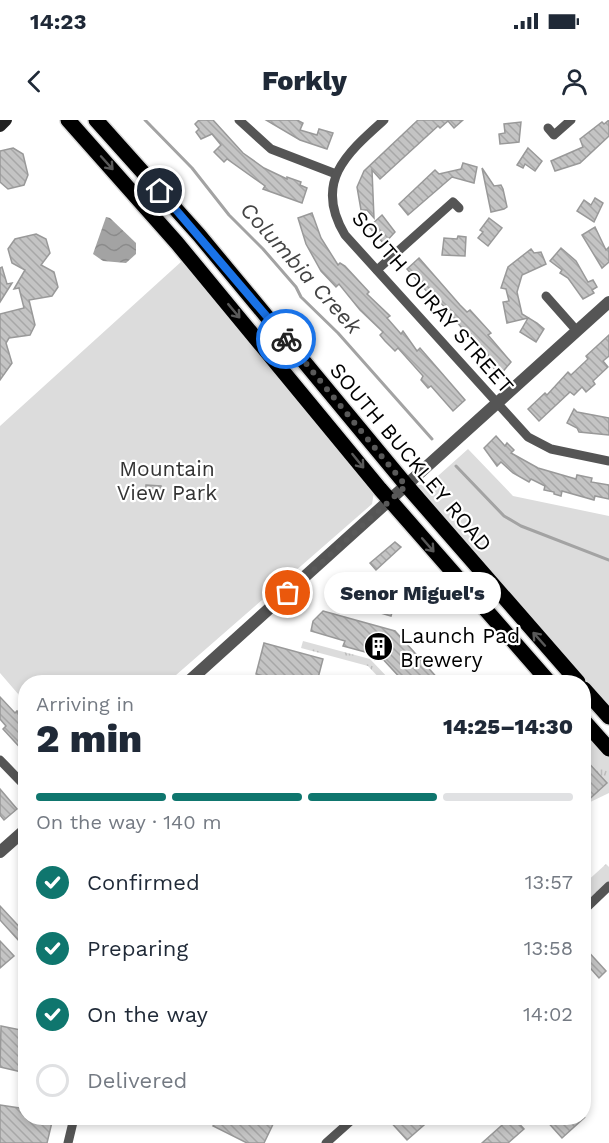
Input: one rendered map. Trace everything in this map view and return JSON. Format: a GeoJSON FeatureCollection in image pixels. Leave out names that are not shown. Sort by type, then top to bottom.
{"type":"FeatureCollection","features":[{"type":"Feature","properties":{"kind":"main road"},"geometry":{"type":"LineString","coordinates":[[0,126],[6,120]]}},
{"type":"Feature","properties":{"kind":"main road","name":"SOUTH BUCKLEY ROAD"},"geometry":{"type":"LineString","coordinates":[[68,120],[177,243],[390,500],[543,675]]}},
{"type":"Feature","properties":{"kind":"main road","name":"SOUTH BUCKLEY ROAD"},"geometry":{"type":"LineString","coordinates":[[96,120],[253,298],[406,486],[572,675]]}},
{"type":"Feature","properties":{"kind":"main road"},"geometry":{"type":"LineString","coordinates":[[591,696],[609,717]]}},
{"type":"Feature","properties":{"kind":"main road"},"geometry":{"type":"LineString","coordinates":[[591,729],[609,749]]}},
{"type":"Feature","properties":{"kind":"street"},"geometry":{"type":"LineString","coordinates":[[238,120],[271,148],[336,174],[350,151],[384,120]]}},
{"type":"Feature","properties":{"kind":"street"},"geometry":{"type":"LineString","coordinates":[[548,128],[554,135],[571,120]]}},
{"type":"Feature","properties":{"kind":"street","name":"SOUTH OURAY STREET"},"geometry":{"type":"LineString","coordinates":[[336,174],[333,206],[339,226],[521,431],[539,444],[609,461]]}},
{"type":"Feature","properties":{"kind":"street"},"geometry":{"type":"LineString","coordinates":[[377,270],[453,202],[459,208]]}},
{"type":"Feature","properties":{"kind":"street"},"geometry":{"type":"LineString","coordinates":[[546,296],[577,331]]}},
{"type":"Feature","properties":{"kind":"street"},"geometry":{"type":"LineString","coordinates":[[196,675],[609,302]]}},
{"type":"Feature","properties":{"kind":"street"},"geometry":{"type":"LineString","coordinates":[[0,760],[18,779]]}},
{"type":"Feature","properties":{"kind":"street"},"geometry":{"type":"LineString","coordinates":[[0,852],[18,836]]}},
{"type":"Feature","properties":{"kind":"street"},"geometry":{"type":"LineString","coordinates":[[591,903],[609,886]]}},
{"type":"Feature","properties":{"kind":"street"},"geometry":{"type":"LineString","coordinates":[[68,1143],[72,1125]]}},
{"type":"Feature","properties":{"kind":"street"},"geometry":{"type":"LineString","coordinates":[[326,1143],[346,1125]]}},
{"type":"Feature","properties":{"kind":"green space","name":"Mountain View Park"},"geometry":{"type":"Polygon","coordinates":[[[182,261],[238,324],[374,492],[372,504],[176,675],[18,675],[18,694],[0,673],[0,426],[182,261]]]}},
{"type":"Feature","properties":{"kind":"green space"},"geometry":{"type":"Polygon","coordinates":[[[468,449],[513,496],[609,516],[609,717],[591,696],[591,675],[572,675],[407,486],[429,484],[468,449]]]}},
{"type":"Feature","properties":{"kind":"green space"},"geometry":{"type":"Polygon","coordinates":[[[303,641],[370,659],[385,675],[376,675],[368,666],[301,648],[303,641]]]}},
{"type":"Feature","properties":{"kind":"green space"},"geometry":{"type":"Polygon","coordinates":[[[591,729],[609,749],[609,793],[591,802],[591,798],[606,783],[591,766],[591,729]]]}},
{"type":"Feature","properties":{"kind":"green space"},"geometry":{"type":"Polygon","coordinates":[[[606,864],[609,867],[609,886],[591,903],[591,878],[606,864]]]}},
{"type":"Feature","properties":{"kind":"water"},"geometry":{"type":"Polygon","coordinates":[[[106,217],[110,218],[136,243],[136,254],[126,263],[103,261],[93,254],[106,217]]]}},
{"type":"Feature","properties":{"kind":"building"},"geometry":{"type":"Polygon","coordinates":[[[199,120],[213,120],[243,153],[264,168],[287,179],[287,177],[301,182],[300,185],[307,188],[302,203],[263,189],[265,186],[227,159],[224,162],[214,152],[221,145],[212,134],[201,139],[196,132],[199,129],[195,124],[199,120]]]}},
{"type":"Feature","properties":{"kind":"building"},"geometry":{"type":"Polygon","coordinates":[[[266,120],[297,120],[303,123],[300,130],[317,135],[319,129],[333,133],[327,149],[300,140],[266,120]]]}},
{"type":"Feature","properties":{"kind":"building"},"geometry":{"type":"Polygon","coordinates":[[[418,120],[463,120],[454,128],[448,121],[440,128],[438,126],[380,179],[372,170],[374,218],[367,210],[361,210],[357,187],[364,171],[418,120]]]}},
{"type":"Feature","properties":{"kind":"building"},"geometry":{"type":"Polygon","coordinates":[[[609,120],[609,136],[580,163],[555,171],[551,161],[583,147],[580,139],[602,122],[604,124],[609,120]]]}},
{"type":"Feature","properties":{"kind":"building"},"geometry":{"type":"Polygon","coordinates":[[[521,122],[519,142],[500,144],[499,134],[505,133],[504,124],[521,122]]]}},
{"type":"Feature","properties":{"kind":"building"},"geometry":{"type":"Polygon","coordinates":[[[13,148],[23,154],[28,175],[24,185],[8,189],[0,182],[0,151],[13,148]]]}},
{"type":"Feature","properties":{"kind":"building"},"geometry":{"type":"Polygon","coordinates":[[[528,148],[542,161],[535,171],[525,164],[523,168],[517,165],[528,148]]]}},
{"type":"Feature","properties":{"kind":"building"},"geometry":{"type":"Polygon","coordinates":[[[463,163],[477,167],[474,183],[452,177],[408,215],[399,204],[435,170],[439,174],[461,169],[463,163]]]}},
{"type":"Feature","properties":{"kind":"building"},"geometry":{"type":"Polygon","coordinates":[[[482,168],[494,186],[501,185],[507,207],[504,209],[491,212],[482,168]]]}},
{"type":"Feature","properties":{"kind":"building"},"geometry":{"type":"Polygon","coordinates":[[[595,198],[603,203],[594,222],[577,211],[584,200],[591,205],[595,198]]]}},
{"type":"Feature","properties":{"kind":"building"},"geometry":{"type":"Polygon","coordinates":[[[312,213],[321,238],[338,265],[340,263],[345,266],[369,292],[367,294],[390,316],[387,318],[401,334],[403,331],[417,351],[420,348],[465,400],[453,411],[431,386],[428,388],[421,380],[423,376],[398,348],[395,351],[385,341],[380,335],[383,332],[360,310],[339,284],[336,287],[321,271],[306,244],[298,218],[312,213]]]}},
{"type":"Feature","properties":{"kind":"building"},"geometry":{"type":"Polygon","coordinates":[[[382,215],[395,232],[384,244],[369,227],[382,215]]]}},
{"type":"Feature","properties":{"kind":"building"},"geometry":{"type":"Polygon","coordinates":[[[489,218],[502,228],[488,246],[478,238],[483,232],[480,230],[489,218]]]}},
{"type":"Feature","properties":{"kind":"building"},"geometry":{"type":"Polygon","coordinates":[[[595,227],[606,250],[609,247],[609,262],[602,268],[582,235],[595,227]]]}},
{"type":"Feature","properties":{"kind":"building"},"geometry":{"type":"Polygon","coordinates":[[[36,234],[46,239],[50,253],[41,265],[54,272],[58,287],[52,296],[29,300],[35,325],[30,335],[9,338],[6,343],[12,363],[0,380],[0,314],[24,308],[19,288],[14,289],[25,270],[12,263],[8,249],[15,239],[36,234]]]}},
{"type":"Feature","properties":{"kind":"building"},"geometry":{"type":"Polygon","coordinates":[[[458,236],[466,237],[465,256],[442,255],[444,238],[457,239],[458,236]]]}},
{"type":"Feature","properties":{"kind":"building"},"geometry":{"type":"Polygon","coordinates":[[[561,248],[576,261],[588,282],[593,280],[597,287],[592,290],[594,293],[583,299],[568,278],[560,273],[562,270],[550,261],[561,248]]]}},
{"type":"Feature","properties":{"kind":"building"},"geometry":{"type":"Polygon","coordinates":[[[531,249],[534,253],[541,252],[546,264],[522,275],[517,292],[522,314],[537,323],[544,329],[536,342],[520,332],[528,318],[507,323],[503,302],[509,301],[506,289],[501,288],[508,267],[531,249]]]}},
{"type":"Feature","properties":{"kind":"building"},"geometry":{"type":"Polygon","coordinates":[[[419,258],[460,305],[467,312],[470,310],[491,333],[488,335],[511,362],[500,375],[485,358],[488,355],[478,344],[476,346],[450,313],[439,301],[437,303],[407,269],[419,258]]]}},
{"type":"Feature","properties":{"kind":"building"},"geometry":{"type":"Polygon","coordinates":[[[2,267],[7,284],[12,283],[0,302],[0,268],[2,267]]]}},
{"type":"Feature","properties":{"kind":"building"},"geometry":{"type":"Polygon","coordinates":[[[609,335],[609,356],[603,361],[608,367],[593,381],[595,384],[586,392],[582,387],[574,395],[570,392],[539,421],[528,409],[545,393],[547,395],[568,372],[571,375],[588,359],[586,356],[609,335]]]}},
{"type":"Feature","properties":{"kind":"building"},"geometry":{"type":"Polygon","coordinates":[[[574,409],[577,412],[609,418],[609,435],[579,432],[577,428],[567,423],[574,409]]]}},
{"type":"Feature","properties":{"kind":"building"},"geometry":{"type":"Polygon","coordinates":[[[496,436],[505,446],[507,443],[514,450],[511,453],[538,468],[576,479],[577,475],[592,478],[591,482],[609,485],[609,499],[595,496],[594,500],[562,491],[561,496],[554,494],[554,492],[544,490],[545,486],[531,479],[529,482],[513,473],[501,462],[497,466],[484,448],[496,436]]]}},
{"type":"Feature","properties":{"kind":"building"},"geometry":{"type":"Polygon","coordinates":[[[146,485],[161,486],[160,498],[145,498],[146,485]]]}},
{"type":"Feature","properties":{"kind":"building"},"geometry":{"type":"Polygon","coordinates":[[[395,542],[401,547],[376,570],[370,563],[395,542]]]}},
{"type":"Feature","properties":{"kind":"building"},"geometry":{"type":"Polygon","coordinates":[[[373,588],[397,595],[391,616],[367,609],[373,588]]]}},
{"type":"Feature","properties":{"kind":"building","name":"Launch Pad Brewery"},"geometry":{"type":"Polygon","coordinates":[[[323,611],[395,631],[435,675],[398,675],[380,656],[343,646],[345,641],[311,631],[313,621],[323,611]]]}},
{"type":"Feature","properties":{"kind":"building"},"geometry":{"type":"Polygon","coordinates":[[[264,643],[323,659],[319,675],[256,674],[264,643]]]}},
{"type":"Feature","properties":{"kind":"building"},"geometry":{"type":"Polygon","coordinates":[[[0,697],[15,713],[18,712],[18,745],[3,729],[6,726],[0,719],[0,697]]]}},
{"type":"Feature","properties":{"kind":"building"},"geometry":{"type":"Polygon","coordinates":[[[591,766],[607,783],[591,798],[591,766]]]}},
{"type":"Feature","properties":{"kind":"building"},"geometry":{"type":"Polygon","coordinates":[[[0,789],[17,809],[4,820],[0,815],[0,789]]]}},
{"type":"Feature","properties":{"kind":"building"},"geometry":{"type":"Polygon","coordinates":[[[0,906],[18,925],[18,940],[0,920],[0,906]]]}},
{"type":"Feature","properties":{"kind":"building"},"geometry":{"type":"Polygon","coordinates":[[[0,941],[14,956],[0,968],[0,941]]]}},
{"type":"Feature","properties":{"kind":"building"},"geometry":{"type":"Polygon","coordinates":[[[591,955],[606,971],[599,978],[591,969],[591,955]]]}},
{"type":"Feature","properties":{"kind":"building"},"geometry":{"type":"Polygon","coordinates":[[[1,1026],[18,1029],[18,1071],[0,1067],[1,1026]]]}},
{"type":"Feature","properties":{"kind":"building"},"geometry":{"type":"Polygon","coordinates":[[[0,1105],[18,1108],[18,1125],[51,1125],[47,1143],[0,1143],[0,1105]]]}},
{"type":"Feature","properties":{"kind":"building"},"geometry":{"type":"Polygon","coordinates":[[[273,1125],[264,1143],[247,1143],[213,1126],[273,1125]]]}},
{"type":"Feature","properties":{"kind":"building"},"geometry":{"type":"Polygon","coordinates":[[[393,1125],[424,1125],[407,1140],[393,1125]]]}},
{"type":"Feature","properties":{"kind":"building"},"geometry":{"type":"Polygon","coordinates":[[[502,1125],[520,1125],[524,1129],[508,1143],[482,1143],[502,1125]]]}},
{"type":"Feature","properties":{"kind":"building"},"geometry":{"type":"Polygon","coordinates":[[[550,1125],[576,1125],[562,1138],[550,1125]]]}},
{"type":"Feature","properties":{"kind":"waterway","name":"Columbia Creek"},"geometry":{"type":"LineString","coordinates":[[145,120],[192,168],[229,215],[296,287],[301,297],[338,333],[432,439]]}},
{"type":"Feature","properties":{"kind":"waterway","name":"Columbia Creek"},"geometry":{"type":"LineString","coordinates":[[456,466],[504,516],[521,526],[609,560]]}},
{"type":"Feature","properties":{"kind":"way so far"},"geometry":{"type":"LineString","coordinates":[[286,339],[406,486],[288,593]]}},
{"type":"Feature","properties":{"kind":"place","name":"Senor Miguel's"},"geometry":{"type":"Point","coordinates":[288,593]}},
{"type":"Feature","properties":{"kind":"place","name":"Launch Pad Brewery"},"geometry":{"type":"Point","coordinates":[379,647]}},
{"type":"Feature","properties":{"kind":"route"},"geometry":{"type":"LineString","coordinates":[[160,191],[286,339]]}}]}
